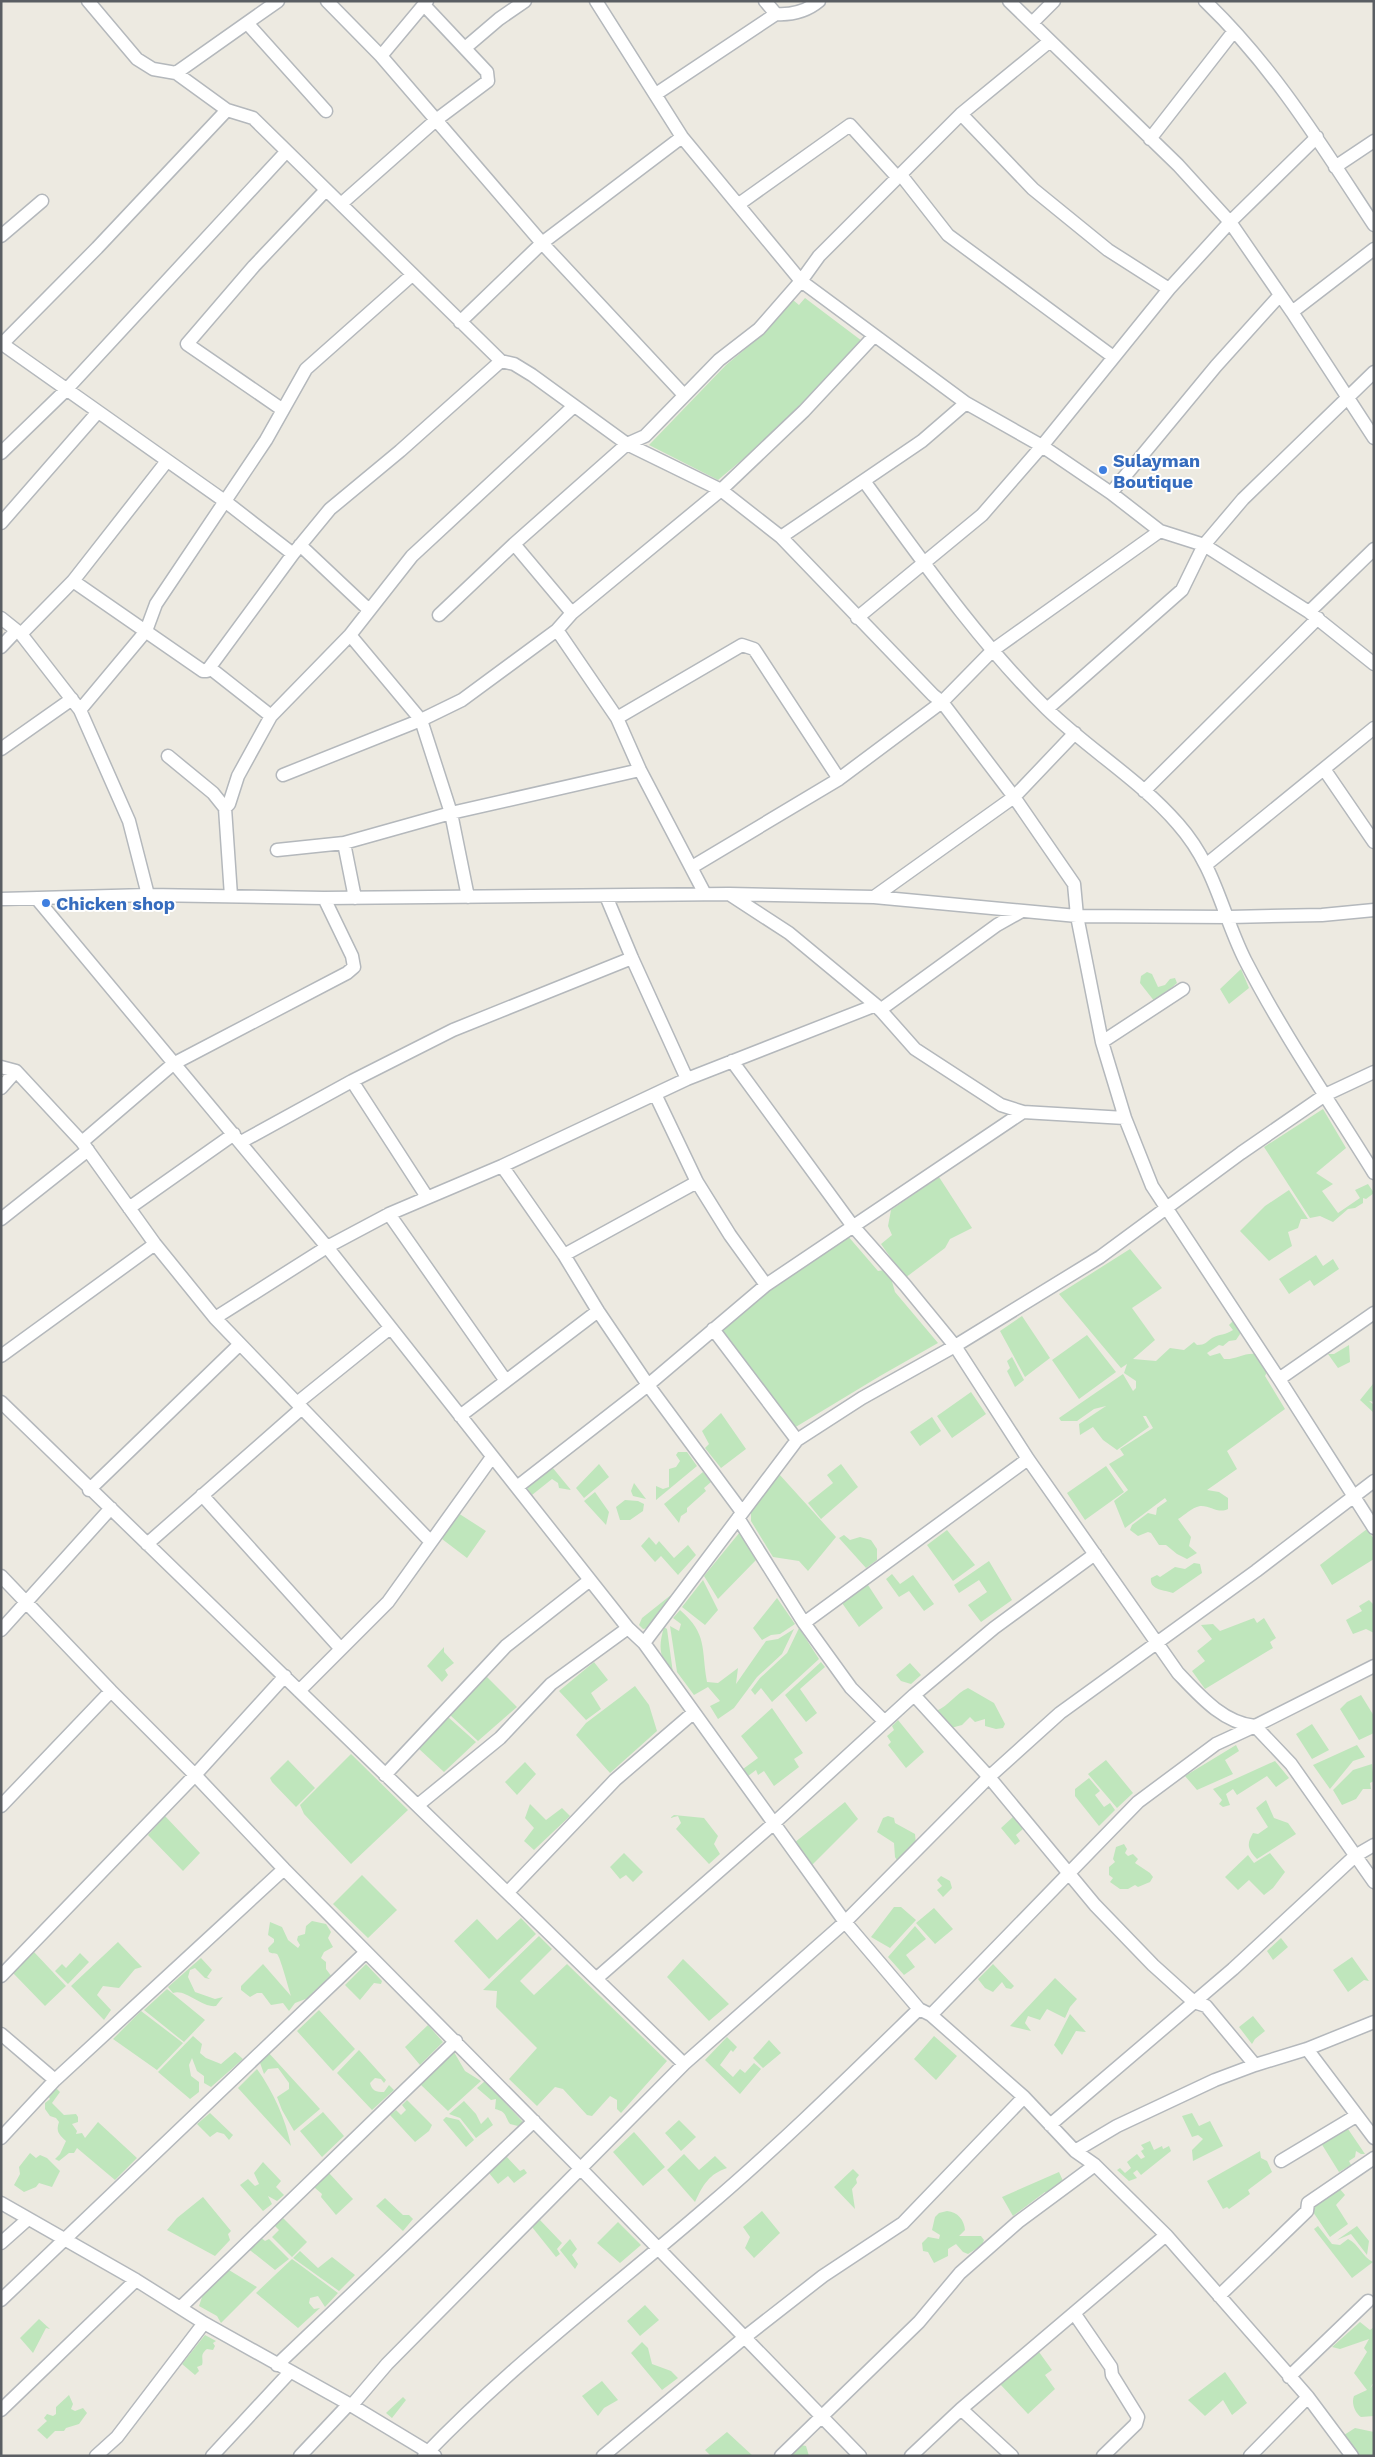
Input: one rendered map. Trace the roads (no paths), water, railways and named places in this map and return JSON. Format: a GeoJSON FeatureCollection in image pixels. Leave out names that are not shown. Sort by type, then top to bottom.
{"type":"FeatureCollection","features":[{"type":"Feature","properties":{"kind":"street"},"geometry":{"type":"LineString","coordinates":[[88,1],[137,58],[153,69],[176,73],[227,110],[253,118],[325,191],[341,204],[501,361],[520,368],[627,444],[722,490],[781,537],[857,618],[942,702],[1014,797],[1074,884],[1077,916],[1102,1042],[1125,1118],[1152,1186],[1374,1528]]}},
{"type":"Feature","properties":{"kind":"street"},"geometry":{"type":"LineString","coordinates":[[176,73],[278,1]]}},
{"type":"Feature","properties":{"kind":"street"},"geometry":{"type":"LineString","coordinates":[[327,1],[381,56],[542,242],[684,394]]}},
{"type":"Feature","properties":{"kind":"street"},"geometry":{"type":"LineString","coordinates":[[465,48],[499,19],[525,1]]}},
{"type":"Feature","properties":{"kind":"street"},"geometry":{"type":"LineString","coordinates":[[596,1],[682,137],[801,281],[966,403],[1042,446],[1111,493],[1160,531],[1204,546],[1314,615],[1374,664]]}},
{"type":"Feature","properties":{"kind":"street"},"geometry":{"type":"LineString","coordinates":[[765,1],[776,14]]}},
{"type":"Feature","properties":{"kind":"street"},"geometry":{"type":"LineString","coordinates":[[656,94],[776,14],[788,15],[811,8],[819,1]]}},
{"type":"Feature","properties":{"kind":"street"},"geometry":{"type":"LineString","coordinates":[[1009,1],[1033,22],[1050,41],[1178,165],[1230,222],[1292,312],[1374,438]]}},
{"type":"Feature","properties":{"kind":"street"},"geometry":{"type":"LineString","coordinates":[[1033,22],[1054,1]]}},
{"type":"Feature","properties":{"kind":"street"},"geometry":{"type":"LineString","coordinates":[[1207,2],[1271,73],[1317,136],[1335,167],[1374,225]]}},
{"type":"Feature","properties":{"kind":"street"},"geometry":{"type":"LineString","coordinates":[[341,204],[436,120],[488,81],[487,72],[425,3],[381,56]]}},
{"type":"Feature","properties":{"kind":"street"},"geometry":{"type":"LineString","coordinates":[[247,23],[326,111]]}},
{"type":"Feature","properties":{"kind":"street"},"geometry":{"type":"LineString","coordinates":[[1150,139],[1234,31]]}},
{"type":"Feature","properties":{"kind":"street"},"geometry":{"type":"LineString","coordinates":[[439,615],[514,544],[627,444],[645,436],[719,360],[759,329],[820,256],[961,114],[1050,41]]}},
{"type":"Feature","properties":{"kind":"street"},"geometry":{"type":"LineString","coordinates":[[227,110],[2,344],[97,413],[297,549],[369,610]]}},
{"type":"Feature","properties":{"kind":"street"},"geometry":{"type":"LineString","coordinates":[[961,114],[1033,189],[1108,250],[1169,289]]}},
{"type":"Feature","properties":{"kind":"street"},"geometry":{"type":"LineString","coordinates":[[739,204],[850,125],[900,177],[948,235],[1112,356]]}},
{"type":"Feature","properties":{"kind":"street"},"geometry":{"type":"LineString","coordinates":[[857,618],[925,564],[982,515],[1042,446],[1112,356],[1169,289],[1230,222],[1317,136]]}},
{"type":"Feature","properties":{"kind":"street"},"geometry":{"type":"LineString","coordinates":[[460,322],[542,242],[682,137]]}},
{"type":"Feature","properties":{"kind":"street"},"geometry":{"type":"LineString","coordinates":[[1335,167],[1374,141]]}},
{"type":"Feature","properties":{"kind":"street"},"geometry":{"type":"LineString","coordinates":[[1,453],[66,390],[286,152]]}},
{"type":"Feature","properties":{"kind":"street"},"geometry":{"type":"LineString","coordinates":[[283,410],[187,344],[254,266],[325,191]]}},
{"type":"Feature","properties":{"kind":"street"},"geometry":{"type":"LineString","coordinates":[[1,236],[42,201]]}},
{"type":"Feature","properties":{"kind":"street"},"geometry":{"type":"LineString","coordinates":[[1292,312],[1374,249]]}},
{"type":"Feature","properties":{"kind":"street"},"geometry":{"type":"LineString","coordinates":[[80,710],[146,631],[156,604],[226,502],[306,369],[412,275]]}},
{"type":"Feature","properties":{"kind":"street"},"geometry":{"type":"LineString","coordinates":[[1111,493],[1216,366],[1280,295]]}},
{"type":"Feature","properties":{"kind":"street"},"geometry":{"type":"LineString","coordinates":[[283,775],[421,720],[462,700],[557,630],[572,613],[722,490],[804,411],[874,336]]}},
{"type":"Feature","properties":{"kind":"street"},"geometry":{"type":"LineString","coordinates":[[73,581],[203,672],[210,668],[297,549],[330,509],[400,452],[501,361]]}},
{"type":"Feature","properties":{"kind":"street"},"geometry":{"type":"LineString","coordinates":[[1047,709],[1182,590],[1204,546],[1243,499],[1374,372]]}},
{"type":"Feature","properties":{"kind":"street"},"geometry":{"type":"LineString","coordinates":[[781,537],[922,441],[966,403]]}},
{"type":"Feature","properties":{"kind":"street"},"geometry":{"type":"LineString","coordinates":[[224,808],[228,804],[238,776],[271,716],[350,634],[412,556],[574,406]]}},
{"type":"Feature","properties":{"kind":"street"},"geometry":{"type":"LineString","coordinates":[[1,523],[97,413]]}},
{"type":"Feature","properties":{"kind":"street"},"geometry":{"type":"LineString","coordinates":[[1,647],[73,581],[167,461]]}},
{"type":"Feature","properties":{"kind":"street"},"geometry":{"type":"LineString","coordinates":[[864,481],[925,564],[993,650],[1047,709],[1144,791],[1178,824],[1207,864],[1244,958],[1290,1043],[1326,1095],[1374,1173]]}},
{"type":"Feature","properties":{"kind":"street"},"geometry":{"type":"LineString","coordinates":[[692,867],[839,780],[942,702],[993,650],[1160,531]]}},
{"type":"Feature","properties":{"kind":"street"},"geometry":{"type":"LineString","coordinates":[[514,544],[572,613]]}},
{"type":"Feature","properties":{"kind":"street"},"geometry":{"type":"LineString","coordinates":[[1144,791],[1314,615],[1374,549]]}},
{"type":"Feature","properties":{"kind":"street"},"geometry":{"type":"LineString","coordinates":[[1,618],[19,632],[80,710],[128,821],[148,895]]}},
{"type":"Feature","properties":{"kind":"street"},"geometry":{"type":"LineString","coordinates":[[557,630],[617,718],[640,770],[705,894]]}},
{"type":"Feature","properties":{"kind":"street"},"geometry":{"type":"LineString","coordinates":[[350,634],[421,720],[451,813],[468,897]]}},
{"type":"Feature","properties":{"kind":"street"},"geometry":{"type":"LineString","coordinates":[[617,718],[742,644],[754,649],[839,780]]}},
{"type":"Feature","properties":{"kind":"street"},"geometry":{"type":"LineString","coordinates":[[210,668],[271,716]]}},
{"type":"Feature","properties":{"kind":"street"},"geometry":{"type":"LineString","coordinates":[[1,750],[72,699]]}},
{"type":"Feature","properties":{"kind":"street"},"geometry":{"type":"LineString","coordinates":[[1207,864],[1374,728]]}},
{"type":"Feature","properties":{"kind":"street"},"geometry":{"type":"LineString","coordinates":[[874,896],[1014,797],[1075,733]]}},
{"type":"Feature","properties":{"kind":"street"},"geometry":{"type":"LineString","coordinates":[[168,756],[213,793],[224,808],[231,896]]}},
{"type":"Feature","properties":{"kind":"street"},"geometry":{"type":"LineString","coordinates":[[1324,769],[1374,842]]}},
{"type":"Feature","properties":{"kind":"street"},"geometry":{"type":"LineString","coordinates":[[277,850],[344,843],[451,813],[640,770]]}},
{"type":"Feature","properties":{"kind":"street"},"geometry":{"type":"LineString","coordinates":[[344,843],[355,898]]}},
{"type":"Feature","properties":{"kind":"street"},"geometry":{"type":"LineString","coordinates":[[729,894],[789,933],[878,1008],[915,1048],[1001,1105],[1023,1112],[1125,1118]]}},
{"type":"Feature","properties":{"kind":"street"},"geometry":{"type":"LineString","coordinates":[[1,899],[148,895],[355,898],[729,894],[874,896],[1077,916],[1228,917],[1322,915],[1374,910]]}},
{"type":"Feature","properties":{"kind":"street"},"geometry":{"type":"LineString","coordinates":[[606,896],[632,958],[688,1079]]}},
{"type":"Feature","properties":{"kind":"street"},"geometry":{"type":"LineString","coordinates":[[1,1219],[85,1146],[173,1064],[347,973],[354,967],[352,956],[324,898]]}},
{"type":"Feature","properties":{"kind":"street"},"geometry":{"type":"LineString","coordinates":[[37,899],[327,1247],[628,1628],[644,1643],[772,1824],[845,1922],[918,2009],[931,2015],[1024,2097],[1075,2150],[1095,2165],[1166,2236],[1308,2398],[1352,2456]]}},
{"type":"Feature","properties":{"kind":"street"},"geometry":{"type":"LineString","coordinates":[[215,1318],[327,1247],[427,1196],[502,1166],[688,1079],[878,1008],[998,925],[1022,911]]}},
{"type":"Feature","properties":{"kind":"street"},"geometry":{"type":"LineString","coordinates":[[129,1208],[238,1138],[453,1030],[632,958]]}},
{"type":"Feature","properties":{"kind":"street"},"geometry":{"type":"LineString","coordinates":[[1102,1042],[1183,989]]}},
{"type":"Feature","properties":{"kind":"street"},"geometry":{"type":"LineString","coordinates":[[732,1061],[852,1225],[955,1346],[1028,1459],[1178,1673],[1204,1701],[1240,1725],[1256,1726],[1291,1764],[1374,1882]]}},
{"type":"Feature","properties":{"kind":"street"},"geometry":{"type":"LineString","coordinates":[[1,1068],[16,1071],[85,1146],[155,1244],[215,1318],[431,1542]]}},
{"type":"Feature","properties":{"kind":"street"},"geometry":{"type":"LineString","coordinates":[[1,1088],[16,1071]]}},
{"type":"Feature","properties":{"kind":"street"},"geometry":{"type":"LineString","coordinates":[[644,1643],[797,1440],[862,1398],[955,1346],[1100,1256],[1241,1153],[1326,1095],[1374,1072]]}},
{"type":"Feature","properties":{"kind":"street"},"geometry":{"type":"LineString","coordinates":[[352,1081],[427,1196]]}},
{"type":"Feature","properties":{"kind":"street"},"geometry":{"type":"LineString","coordinates":[[654,1094],[696,1182],[730,1235],[766,1285]]}},
{"type":"Feature","properties":{"kind":"street"},"geometry":{"type":"LineString","coordinates":[[517,1487],[648,1385],[766,1285],[852,1225],[1023,1112]]}},
{"type":"Feature","properties":{"kind":"street"},"geometry":{"type":"LineString","coordinates":[[502,1166],[564,1255],[598,1311],[648,1385],[740,1515],[804,1623],[851,1688],[884,1721]]}},
{"type":"Feature","properties":{"kind":"street"},"geometry":{"type":"LineString","coordinates":[[564,1255],[696,1182]]}},
{"type":"Feature","properties":{"kind":"street"},"geometry":{"type":"LineString","coordinates":[[389,1214],[506,1381]]}},
{"type":"Feature","properties":{"kind":"street"},"geometry":{"type":"LineString","coordinates":[[1,1356],[155,1244]]}},
{"type":"Feature","properties":{"kind":"street"},"geometry":{"type":"LineString","coordinates":[[460,1416],[598,1311]]}},
{"type":"Feature","properties":{"kind":"street"},"geometry":{"type":"LineString","coordinates":[[1279,1379],[1374,1313]]}},
{"type":"Feature","properties":{"kind":"street"},"geometry":{"type":"LineString","coordinates":[[147,1544],[300,1405],[390,1328]]}},
{"type":"Feature","properties":{"kind":"street"},"geometry":{"type":"LineString","coordinates":[[713,1329],[797,1440]]}},
{"type":"Feature","properties":{"kind":"street"},"geometry":{"type":"LineString","coordinates":[[90,1490],[240,1344]]}},
{"type":"Feature","properties":{"kind":"street"},"geometry":{"type":"LineString","coordinates":[[1,1402],[90,1490],[286,1676],[385,1775],[684,2064]]}},
{"type":"Feature","properties":{"kind":"street"},"geometry":{"type":"LineString","coordinates":[[299,1691],[388,1602],[492,1457]]}},
{"type":"Feature","properties":{"kind":"street"},"geometry":{"type":"LineString","coordinates":[[804,1623],[1028,1459]]}},
{"type":"Feature","properties":{"kind":"street"},"geometry":{"type":"LineString","coordinates":[[300,2456],[387,2364],[684,2064],[845,1922],[989,1777],[1060,1713],[1374,1481]]}},
{"type":"Feature","properties":{"kind":"street"},"geometry":{"type":"LineString","coordinates":[[202,1495],[341,1649]]}},
{"type":"Feature","properties":{"kind":"street"},"geometry":{"type":"LineString","coordinates":[[1,1630],[111,1508]]}},
{"type":"Feature","properties":{"kind":"street"},"geometry":{"type":"LineString","coordinates":[[597,1978],[772,1824],[914,1695],[994,1628],[1094,1554]]}},
{"type":"Feature","properties":{"kind":"street"},"geometry":{"type":"LineString","coordinates":[[1,1576],[111,1692],[195,1775],[284,1869],[658,2247],[860,2456]]}},
{"type":"Feature","properties":{"kind":"street"},"geometry":{"type":"LineString","coordinates":[[385,1775],[506,1646],[590,1580]]}},
{"type":"Feature","properties":{"kind":"street"},"geometry":{"type":"LineString","coordinates":[[418,1805],[500,1738],[551,1684],[628,1628]]}},
{"type":"Feature","properties":{"kind":"street"},"geometry":{"type":"LineString","coordinates":[[931,2015],[1138,1802],[1216,1744],[1256,1726],[1374,1666]]}},
{"type":"Feature","properties":{"kind":"street"},"geometry":{"type":"LineString","coordinates":[[1,1976],[195,1775],[286,1676]]}},
{"type":"Feature","properties":{"kind":"street"},"geometry":{"type":"LineString","coordinates":[[1,1806],[111,1692]]}},
{"type":"Feature","properties":{"kind":"street"},"geometry":{"type":"LineString","coordinates":[[914,1695],[989,1777],[1095,1905],[1153,1965],[1194,2002],[1206,2006],[1255,2064]]}},
{"type":"Feature","properties":{"kind":"street"},"geometry":{"type":"LineString","coordinates":[[508,1892],[615,1780],[693,1713]]}},
{"type":"Feature","properties":{"kind":"street"},"geometry":{"type":"LineString","coordinates":[[1050,2125],[1233,1969],[1355,1856],[1374,1845]]}},
{"type":"Feature","properties":{"kind":"street"},"geometry":{"type":"LineString","coordinates":[[1,2138],[55,2080],[284,1869]]}},
{"type":"Feature","properties":{"kind":"street"},"geometry":{"type":"LineString","coordinates":[[1,2300],[366,1952]]}},
{"type":"Feature","properties":{"kind":"street"},"geometry":{"type":"LineString","coordinates":[[1,2203],[136,2280],[204,2323],[350,2405],[429,2454],[527,2357],[706,2209],[814,2112],[918,2009]]}},
{"type":"Feature","properties":{"kind":"street"},"geometry":{"type":"LineString","coordinates":[[1075,2150],[1117,2126],[1216,2080],[1255,2064],[1307,2049],[1374,2022]]}},
{"type":"Feature","properties":{"kind":"street"},"geometry":{"type":"LineString","coordinates":[[1,2034],[55,2080]]}},
{"type":"Feature","properties":{"kind":"street"},"geometry":{"type":"LineString","coordinates":[[181,2307],[456,2041]]}},
{"type":"Feature","properties":{"kind":"street"},"geometry":{"type":"LineString","coordinates":[[1307,2049],[1374,2138]]}},
{"type":"Feature","properties":{"kind":"street"},"geometry":{"type":"LineString","coordinates":[[603,2456],[745,2337],[823,2276],[903,2223],[1024,2097]]}},
{"type":"Feature","properties":{"kind":"street"},"geometry":{"type":"LineString","coordinates":[[1281,2162],[1356,2116]]}},
{"type":"Feature","properties":{"kind":"street"},"geometry":{"type":"LineString","coordinates":[[277,2365],[534,2122]]}},
{"type":"Feature","properties":{"kind":"street"},"geometry":{"type":"LineString","coordinates":[[1220,2296],[1307,2211],[1308,2203],[1374,2158]]}},
{"type":"Feature","properties":{"kind":"street"},"geometry":{"type":"LineString","coordinates":[[782,2456],[919,2322],[960,2273],[1018,2222],[1095,2165]]}},
{"type":"Feature","properties":{"kind":"street"},"geometry":{"type":"LineString","coordinates":[[1,2243],[28,2219]]}},
{"type":"Feature","properties":{"kind":"street"},"geometry":{"type":"LineString","coordinates":[[911,2456],[961,2409],[1166,2236]]}},
{"type":"Feature","properties":{"kind":"street"},"geometry":{"type":"LineString","coordinates":[[1,2410],[136,2280]]}},
{"type":"Feature","properties":{"kind":"street"},"geometry":{"type":"LineString","coordinates":[[1289,2378],[1368,2301]]}},
{"type":"Feature","properties":{"kind":"street"},"geometry":{"type":"LineString","coordinates":[[1074,2313],[1111,2368],[1112,2375],[1138,2417],[1136,2424],[1103,2456]]}},
{"type":"Feature","properties":{"kind":"street"},"geometry":{"type":"LineString","coordinates":[[96,2456],[117,2437],[204,2323]]}},
{"type":"Feature","properties":{"kind":"street"},"geometry":{"type":"LineString","coordinates":[[212,2456],[290,2372]]}},
{"type":"Feature","properties":{"kind":"street"},"geometry":{"type":"LineString","coordinates":[[1250,2456],[1308,2398]]}},
{"type":"Feature","properties":{"kind":"street"},"geometry":{"type":"LineString","coordinates":[[961,2409],[1012,2456]]}},
{"type":"Feature","properties":{"kind":"place","name":"Sulayman Boutique"},"geometry":{"type":"Point","coordinates":[1103,470]}},
{"type":"Feature","properties":{"kind":"place","name":"Chicken shop"},"geometry":{"type":"Point","coordinates":[46,903]}}]}
